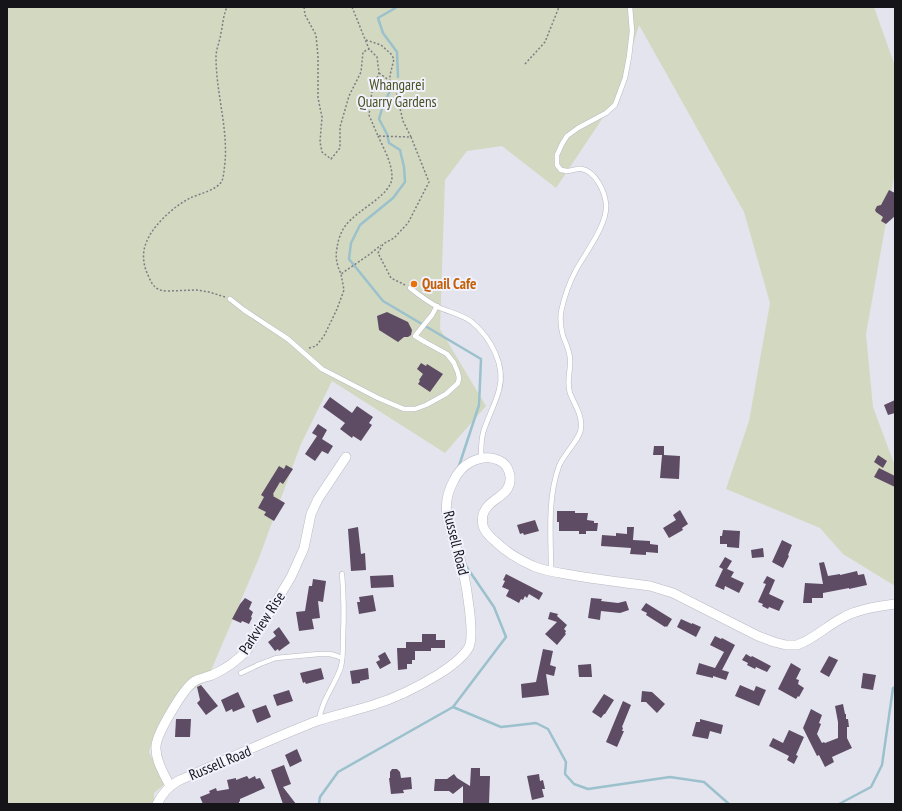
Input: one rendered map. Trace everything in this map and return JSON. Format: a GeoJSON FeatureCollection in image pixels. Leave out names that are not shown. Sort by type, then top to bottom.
{"type":"FeatureCollection","features":[{"type":"Feature","properties":{"kind":"street","name":"Parkview Rise"},"geometry":{"type":"LineString","coordinates":[[170,786],[160,766],[156,746],[162,728],[190,685],[232,664],[247,650],[291,577],[304,548],[311,514],[318,499],[346,457]]}},
{"type":"Feature","properties":{"kind":"street","name":"Russell Road"},"geometry":{"type":"LineString","coordinates":[[157,804],[170,786],[178,781],[319,721],[374,705],[401,694],[423,684],[446,670],[464,654],[470,645],[472,635],[464,574],[447,516],[446,503],[449,489],[460,470],[469,463],[481,458],[492,458],[503,462],[509,470],[510,478],[508,488],[485,510],[482,518],[483,528],[491,538],[502,547],[518,558],[534,566],[552,571],[650,586],[674,593],[758,636],[786,645],[797,645],[804,642],[853,613],[895,604]]}},
{"type":"Feature","properties":{"kind":"lane"},"geometry":{"type":"LineString","coordinates":[[552,571],[551,510],[554,485],[559,466],[582,428],[581,418],[568,384],[570,358],[562,331],[561,315],[568,287],[601,228],[607,206],[601,186],[596,178],[582,169],[567,171],[561,170],[557,165],[557,155],[568,136],[578,128],[606,113],[615,105],[625,78],[629,57],[632,31],[630,7]]}},
{"type":"Feature","properties":{"kind":"lane"},"geometry":{"type":"LineString","coordinates":[[410,288],[437,306],[471,322],[486,338],[493,349],[501,372],[500,389],[483,434],[481,458]]}},
{"type":"Feature","properties":{"kind":"lane"},"geometry":{"type":"LineString","coordinates":[[230,299],[244,310],[288,338],[322,369],[378,398],[404,409],[415,409],[435,400],[446,394],[458,384],[458,373],[454,363],[447,354],[415,336],[419,329],[432,315],[437,306]]}},
{"type":"Feature","properties":{"kind":"lane"},"geometry":{"type":"LineString","coordinates":[[319,721],[323,706],[339,672],[342,658],[344,595],[342,574]]}},
{"type":"Feature","properties":{"kind":"lane"},"geometry":{"type":"LineString","coordinates":[[241,673],[276,658],[330,654],[342,658]]}},
{"type":"Feature","properties":{"kind":"path"},"geometry":{"type":"LineString","coordinates":[[227,7],[216,56],[226,153],[224,174],[221,183],[214,188],[182,202],[163,219],[149,236],[143,256],[146,273],[150,282],[162,291],[197,290],[209,292],[230,299]]}},
{"type":"Feature","properties":{"kind":"path"},"geometry":{"type":"LineString","coordinates":[[304,7],[305,15],[316,35],[318,58],[318,98],[322,118],[320,142],[322,152],[331,159],[340,148],[340,127],[349,96],[361,72],[363,52],[369,49]]}},
{"type":"Feature","properties":{"kind":"path"},"geometry":{"type":"LineString","coordinates":[[525,64],[545,42],[559,7]]}},
{"type":"Feature","properties":{"kind":"path"},"geometry":{"type":"LineString","coordinates":[[301,350],[316,346],[324,336],[344,290],[341,274],[337,265],[336,255],[338,240],[343,230],[358,213],[386,191],[392,178],[390,164],[369,115],[372,91],[379,73],[377,56],[369,49],[354,8]]}},
{"type":"Feature","properties":{"kind":"path"},"geometry":{"type":"LineString","coordinates":[[366,40],[381,45],[391,54],[394,59],[390,82]]}},
{"type":"Feature","properties":{"kind":"path"},"geometry":{"type":"LineString","coordinates":[[341,274],[383,244],[394,238],[408,223],[428,182],[411,137],[403,121],[395,87],[379,73]]}},
{"type":"Feature","properties":{"kind":"path"},"geometry":{"type":"LineString","coordinates":[[378,136],[411,137]]}},
{"type":"Feature","properties":{"kind":"path"},"geometry":{"type":"LineString","coordinates":[[383,244],[378,253],[391,278],[410,288]]}},
{"type":"Feature","properties":{"kind":"green space","name":"Whangarei Quarry Gardens"},"geometry":{"type":"Polygon","coordinates":[[[7,7],[874,7],[895,66],[895,172],[866,334],[873,407],[895,466],[895,586],[843,554],[820,528],[726,489],[749,421],[770,303],[744,212],[639,25],[618,95],[556,188],[502,146],[467,151],[445,180],[440,329],[486,406],[445,453],[332,381],[301,444],[259,558],[207,680],[184,696],[158,725],[149,752],[165,784],[154,793],[154,804],[7,804],[7,7]]]}},
{"type":"Feature","properties":{"kind":"building"},"geometry":{"type":"Polygon","coordinates":[[[889,190],[895,193],[895,216],[886,224],[881,221],[883,217],[875,210],[877,206],[881,205],[889,190]]]}},
{"type":"Feature","properties":{"kind":"building"},"geometry":{"type":"Polygon","coordinates":[[[387,312],[408,322],[412,330],[411,335],[404,337],[398,342],[379,330],[377,316],[387,312]]]}},
{"type":"Feature","properties":{"kind":"building"},"geometry":{"type":"Polygon","coordinates":[[[421,363],[426,366],[427,364],[443,374],[430,392],[418,384],[423,374],[417,369],[421,363]]]}},
{"type":"Feature","properties":{"kind":"building"},"geometry":{"type":"Polygon","coordinates":[[[330,397],[352,413],[357,406],[373,417],[369,423],[372,425],[361,441],[353,436],[352,438],[340,429],[345,423],[323,407],[330,397]]]}},
{"type":"Feature","properties":{"kind":"building"},"geometry":{"type":"Polygon","coordinates":[[[895,400],[895,413],[888,415],[884,405],[895,400]]]}},
{"type":"Feature","properties":{"kind":"building"},"geometry":{"type":"Polygon","coordinates":[[[318,424],[327,430],[322,439],[333,446],[328,454],[322,451],[315,461],[305,454],[317,436],[312,433],[318,424]]]}},
{"type":"Feature","properties":{"kind":"building"},"geometry":{"type":"Polygon","coordinates":[[[654,446],[664,446],[664,455],[680,456],[679,479],[660,478],[662,455],[653,455],[654,446]]]}},
{"type":"Feature","properties":{"kind":"building"},"geometry":{"type":"Polygon","coordinates":[[[878,455],[887,461],[883,468],[874,462],[878,455]]]}},
{"type":"Feature","properties":{"kind":"building"},"geometry":{"type":"Polygon","coordinates":[[[286,465],[293,469],[283,484],[280,482],[273,494],[273,496],[285,503],[274,521],[264,515],[266,512],[258,508],[264,497],[261,495],[279,466],[284,469],[286,465]]]}},
{"type":"Feature","properties":{"kind":"building"},"geometry":{"type":"Polygon","coordinates":[[[879,468],[895,476],[895,487],[874,477],[879,468]]]}},
{"type":"Feature","properties":{"kind":"building"},"geometry":{"type":"Polygon","coordinates":[[[680,510],[688,524],[682,528],[683,530],[669,538],[663,528],[676,520],[673,515],[680,510]]]}},
{"type":"Feature","properties":{"kind":"building"},"geometry":{"type":"Polygon","coordinates":[[[557,511],[588,513],[587,520],[598,523],[597,531],[586,531],[586,534],[579,534],[579,531],[559,531],[557,511]]]}},
{"type":"Feature","properties":{"kind":"building"},"geometry":{"type":"Polygon","coordinates":[[[535,520],[539,531],[524,535],[523,533],[520,534],[517,525],[535,520]]]}},
{"type":"Feature","properties":{"kind":"building"},"geometry":{"type":"Polygon","coordinates":[[[358,527],[361,554],[365,553],[366,570],[351,571],[348,529],[358,527]]]}},
{"type":"Feature","properties":{"kind":"building"},"geometry":{"type":"Polygon","coordinates":[[[627,527],[634,527],[633,540],[650,541],[650,544],[658,545],[658,553],[646,552],[646,555],[630,554],[631,548],[601,546],[602,535],[616,536],[616,533],[627,534],[627,527]]]}},
{"type":"Feature","properties":{"kind":"building"},"geometry":{"type":"Polygon","coordinates":[[[723,530],[740,531],[739,548],[727,547],[727,544],[720,544],[720,536],[722,536],[723,530]]]}},
{"type":"Feature","properties":{"kind":"building"},"geometry":{"type":"Polygon","coordinates":[[[782,540],[792,545],[788,555],[789,556],[783,568],[772,562],[782,540]]]}},
{"type":"Feature","properties":{"kind":"building"},"geometry":{"type":"Polygon","coordinates":[[[763,548],[764,557],[752,558],[751,550],[763,548]]]}},
{"type":"Feature","properties":{"kind":"building"},"geometry":{"type":"Polygon","coordinates":[[[725,557],[732,561],[727,569],[734,572],[731,577],[744,583],[739,593],[725,586],[724,590],[715,586],[723,569],[719,567],[725,557]]]}},
{"type":"Feature","properties":{"kind":"building"},"geometry":{"type":"Polygon","coordinates":[[[824,562],[828,576],[857,571],[858,575],[864,574],[867,585],[823,593],[823,598],[812,598],[812,603],[803,603],[805,583],[823,584],[819,563],[824,562]]]}},
{"type":"Feature","properties":{"kind":"building"},"geometry":{"type":"Polygon","coordinates":[[[506,574],[543,593],[539,600],[529,594],[527,598],[525,596],[523,600],[521,599],[519,603],[506,596],[509,590],[502,587],[506,574]]]}},
{"type":"Feature","properties":{"kind":"building"},"geometry":{"type":"Polygon","coordinates":[[[393,575],[394,587],[371,588],[370,576],[393,575]]]}},
{"type":"Feature","properties":{"kind":"building"},"geometry":{"type":"Polygon","coordinates":[[[767,576],[775,580],[769,594],[784,601],[779,611],[769,607],[768,609],[762,606],[763,604],[758,602],[766,584],[763,583],[767,576]]]}},
{"type":"Feature","properties":{"kind":"building"},"geometry":{"type":"Polygon","coordinates":[[[313,579],[326,581],[323,602],[318,601],[320,618],[312,619],[314,629],[299,631],[296,612],[305,611],[309,586],[312,586],[313,579]]]}},
{"type":"Feature","properties":{"kind":"building"},"geometry":{"type":"Polygon","coordinates":[[[373,595],[376,611],[359,614],[357,602],[360,602],[359,597],[373,595]]]}},
{"type":"Feature","properties":{"kind":"building"},"geometry":{"type":"Polygon","coordinates":[[[245,598],[252,602],[249,609],[253,612],[249,624],[242,621],[241,623],[232,619],[245,598]]]}},
{"type":"Feature","properties":{"kind":"building"},"geometry":{"type":"Polygon","coordinates":[[[591,598],[618,603],[626,601],[629,610],[620,613],[601,611],[600,620],[588,618],[591,598]]]}},
{"type":"Feature","properties":{"kind":"building"},"geometry":{"type":"Polygon","coordinates":[[[646,603],[672,619],[667,627],[646,615],[647,613],[641,610],[646,603]]]}},
{"type":"Feature","properties":{"kind":"building"},"geometry":{"type":"Polygon","coordinates":[[[550,612],[558,614],[557,616],[567,625],[564,629],[566,634],[557,645],[545,634],[557,622],[548,619],[550,612]]]}},
{"type":"Feature","properties":{"kind":"building"},"geometry":{"type":"Polygon","coordinates":[[[681,619],[701,627],[696,637],[677,627],[681,619]]]}},
{"type":"Feature","properties":{"kind":"building"},"geometry":{"type":"Polygon","coordinates":[[[279,627],[290,643],[279,651],[278,649],[275,651],[268,642],[276,636],[273,632],[279,627]]]}},
{"type":"Feature","properties":{"kind":"building"},"geometry":{"type":"Polygon","coordinates":[[[422,634],[436,634],[436,640],[445,640],[445,648],[431,648],[431,651],[415,651],[415,660],[412,660],[412,664],[407,664],[407,669],[398,670],[397,648],[406,648],[406,642],[422,642],[422,634]]]}},
{"type":"Feature","properties":{"kind":"building"},"geometry":{"type":"Polygon","coordinates":[[[715,636],[735,645],[722,670],[729,672],[726,680],[713,676],[713,678],[696,674],[699,663],[715,668],[724,652],[710,645],[715,636]]]}},
{"type":"Feature","properties":{"kind":"building"},"geometry":{"type":"Polygon","coordinates":[[[543,649],[553,651],[550,665],[556,667],[554,676],[546,674],[549,695],[522,698],[521,684],[536,682],[543,649]]]}},
{"type":"Feature","properties":{"kind":"building"},"geometry":{"type":"Polygon","coordinates":[[[385,652],[391,663],[380,669],[376,662],[380,660],[378,656],[385,652]]]}},
{"type":"Feature","properties":{"kind":"building"},"geometry":{"type":"Polygon","coordinates":[[[746,654],[771,666],[767,672],[756,667],[755,669],[747,665],[748,663],[742,660],[746,654]]]}},
{"type":"Feature","properties":{"kind":"building"},"geometry":{"type":"Polygon","coordinates":[[[829,656],[838,660],[829,677],[820,672],[829,656]]]}},
{"type":"Feature","properties":{"kind":"building"},"geometry":{"type":"Polygon","coordinates":[[[791,663],[801,669],[796,679],[799,680],[798,684],[804,688],[799,697],[798,696],[796,699],[778,689],[791,663]]]}},
{"type":"Feature","properties":{"kind":"building"},"geometry":{"type":"Polygon","coordinates":[[[591,664],[592,677],[579,677],[578,665],[591,664]]]}},
{"type":"Feature","properties":{"kind":"building"},"geometry":{"type":"Polygon","coordinates":[[[321,668],[324,679],[306,684],[305,682],[303,683],[300,673],[321,668]]]}},
{"type":"Feature","properties":{"kind":"building"},"geometry":{"type":"Polygon","coordinates":[[[368,668],[369,679],[360,681],[360,683],[352,684],[350,671],[368,668]]]}},
{"type":"Feature","properties":{"kind":"building"},"geometry":{"type":"Polygon","coordinates":[[[863,673],[876,675],[873,690],[861,688],[863,673]]]}},
{"type":"Feature","properties":{"kind":"building"},"geometry":{"type":"Polygon","coordinates":[[[201,685],[218,706],[206,715],[197,703],[200,700],[197,687],[201,685]]]}},
{"type":"Feature","properties":{"kind":"building"},"geometry":{"type":"Polygon","coordinates":[[[740,685],[754,691],[756,686],[766,690],[759,706],[735,696],[740,685]]]}},
{"type":"Feature","properties":{"kind":"building"},"geometry":{"type":"Polygon","coordinates":[[[289,690],[293,701],[277,706],[273,695],[289,690]]]}},
{"type":"Feature","properties":{"kind":"building"},"geometry":{"type":"Polygon","coordinates":[[[642,691],[652,692],[665,704],[657,713],[646,702],[641,702],[642,691]]]}},
{"type":"Feature","properties":{"kind":"building"},"geometry":{"type":"Polygon","coordinates":[[[238,692],[245,707],[233,712],[232,709],[226,712],[221,700],[238,692]]]}},
{"type":"Feature","properties":{"kind":"building"},"geometry":{"type":"Polygon","coordinates":[[[604,694],[614,700],[601,718],[592,712],[604,694]]]}},
{"type":"Feature","properties":{"kind":"building"},"geometry":{"type":"Polygon","coordinates":[[[623,701],[631,705],[622,727],[622,731],[624,731],[617,747],[606,742],[623,701]]]}},
{"type":"Feature","properties":{"kind":"building"},"geometry":{"type":"Polygon","coordinates":[[[843,704],[849,727],[847,727],[847,738],[852,748],[832,757],[834,762],[825,767],[819,755],[817,756],[803,728],[811,709],[822,715],[819,723],[821,724],[817,734],[822,743],[838,738],[838,722],[835,706],[843,704]]]}},
{"type":"Feature","properties":{"kind":"building"},"geometry":{"type":"Polygon","coordinates":[[[266,705],[271,717],[257,723],[252,710],[266,705]]]}},
{"type":"Feature","properties":{"kind":"building"},"geometry":{"type":"Polygon","coordinates":[[[176,719],[191,719],[190,737],[175,737],[176,719]]]}},
{"type":"Feature","properties":{"kind":"building"},"geometry":{"type":"Polygon","coordinates":[[[700,719],[723,725],[721,734],[710,731],[708,739],[692,736],[696,722],[700,722],[700,719]]]}},
{"type":"Feature","properties":{"kind":"building"},"geometry":{"type":"Polygon","coordinates":[[[789,730],[804,737],[796,755],[798,756],[794,764],[787,760],[789,756],[769,746],[773,738],[783,743],[789,730]]]}},
{"type":"Feature","properties":{"kind":"building"},"geometry":{"type":"Polygon","coordinates":[[[297,749],[302,761],[290,767],[285,755],[297,749]]]}},
{"type":"Feature","properties":{"kind":"building"},"geometry":{"type":"Polygon","coordinates":[[[284,765],[291,784],[283,787],[296,804],[283,804],[271,770],[284,765]]]}},
{"type":"Feature","properties":{"kind":"building"},"geometry":{"type":"Polygon","coordinates":[[[471,768],[480,768],[480,776],[490,776],[489,804],[463,804],[463,786],[453,794],[449,791],[434,791],[435,779],[447,779],[454,774],[457,778],[470,786],[471,768]]]}},
{"type":"Feature","properties":{"kind":"building"},"geometry":{"type":"Polygon","coordinates":[[[392,769],[397,769],[400,772],[401,778],[411,777],[412,789],[403,790],[404,793],[391,794],[389,778],[392,769]]]}},
{"type":"Feature","properties":{"kind":"building"},"geometry":{"type":"Polygon","coordinates":[[[539,774],[540,781],[543,780],[545,789],[542,789],[544,797],[532,800],[527,776],[539,774]]]}},
{"type":"Feature","properties":{"kind":"building"},"geometry":{"type":"Polygon","coordinates":[[[247,776],[249,779],[255,776],[256,779],[260,778],[265,788],[240,799],[239,804],[203,804],[200,797],[210,793],[209,791],[216,788],[217,791],[229,789],[227,780],[236,778],[236,780],[247,776]]]}},
{"type":"Feature","properties":{"kind":"waterway"},"geometry":{"type":"LineString","coordinates":[[397,7],[378,18],[383,33],[397,52],[398,77]]}},
{"type":"Feature","properties":{"kind":"waterway"},"geometry":{"type":"LineString","coordinates":[[390,91],[383,105],[379,119],[387,134],[389,143],[400,150],[404,167],[405,182],[393,198],[360,225],[351,243],[349,259],[383,301],[481,359],[479,405],[458,469]]}},
{"type":"Feature","properties":{"kind":"waterway"},"geometry":{"type":"LineString","coordinates":[[319,804],[320,797],[338,772],[453,707],[506,637],[494,607],[466,566]]}},
{"type":"Feature","properties":{"kind":"waterway"},"geometry":{"type":"LineString","coordinates":[[839,804],[871,787],[882,765],[893,688],[895,687]]}},
{"type":"Feature","properties":{"kind":"waterway"},"geometry":{"type":"LineString","coordinates":[[453,707],[501,727],[536,723],[548,729],[566,762],[565,774],[574,784],[588,789],[670,777],[704,782],[729,804]]}},
{"type":"Feature","properties":{"kind":"place","name":"Quail Cafe"},"geometry":{"type":"Point","coordinates":[414,284]}}]}
